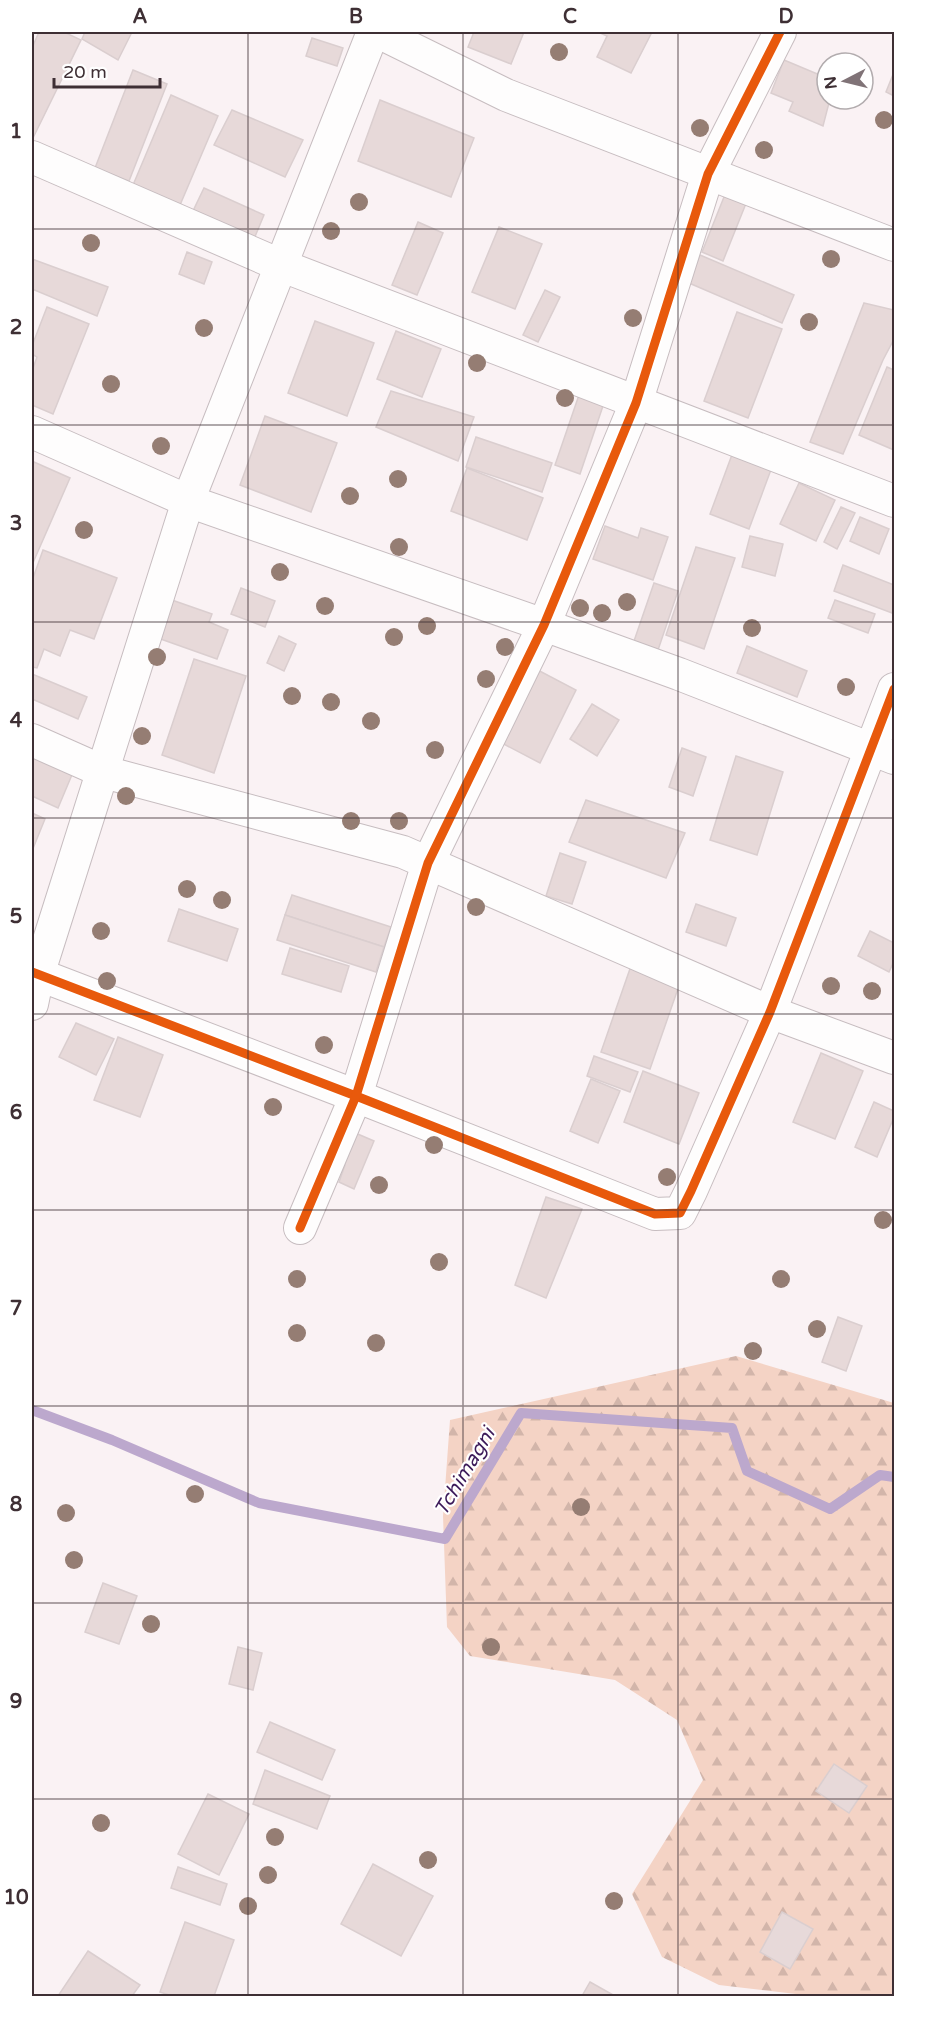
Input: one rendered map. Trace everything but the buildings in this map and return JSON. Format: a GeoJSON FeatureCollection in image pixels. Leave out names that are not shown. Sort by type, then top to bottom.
{"type":"FeatureCollection","features":[{"type":"Feature","properties":{"kind":"street"},"geometry":{"type":"LineString","coordinates":[[373,32],[188,501],[104,772],[34,984],[356,1096],[655,1214],[680,1213],[883,754],[894,689]]}},
{"type":"Feature","properties":{"kind":"street"},"geometry":{"type":"LineString","coordinates":[[378,32],[506,95],[894,245]]}},
{"type":"Feature","properties":{"kind":"street"},"geometry":{"type":"LineString","coordinates":[[300,1228],[356,1096],[428,862],[544,625],[636,403],[708,174],[780,32]]}},
{"type":"Feature","properties":{"kind":"street"},"geometry":{"type":"LineString","coordinates":[[32,157],[280,265],[894,501]]}},
{"type":"Feature","properties":{"kind":"street"},"geometry":{"type":"LineString","coordinates":[[32,432],[188,501],[679,674],[883,754]]}},
{"type":"Feature","properties":{"kind":"street"},"geometry":{"type":"LineString","coordinates":[[32,740],[104,772],[404,852],[770,1012],[894,1058]]}},
{"type":"Feature","properties":{"kind":"green space"},"geometry":{"type":"Polygon","coordinates":[[[736,1356],[894,1403],[894,1996],[813,1996],[719,1985],[662,1957],[632,1894],[703,1780],[677,1720],[615,1680],[470,1656],[447,1627],[443,1516],[450,1420],[736,1356]]]}},
{"type":"Feature","properties":{"kind":"waterway","name":"Tchimagni"},"geometry":{"type":"LineString","coordinates":[[32,1410],[112,1440],[259,1503],[445,1539],[521,1413],[732,1428],[747,1471],[830,1509],[880,1475],[894,1477]]}},
{"type":"Feature","properties":{"kind":"cycle path"},"geometry":{"type":"LineString","coordinates":[[300,1228],[356,1096],[428,863],[544,625],[636,403],[708,174],[780,32]]}},
{"type":"Feature","properties":{"kind":"cycle path"},"geometry":{"type":"LineString","coordinates":[[32,972],[655,1214],[680,1213],[770,1012],[894,689]]}}]}
